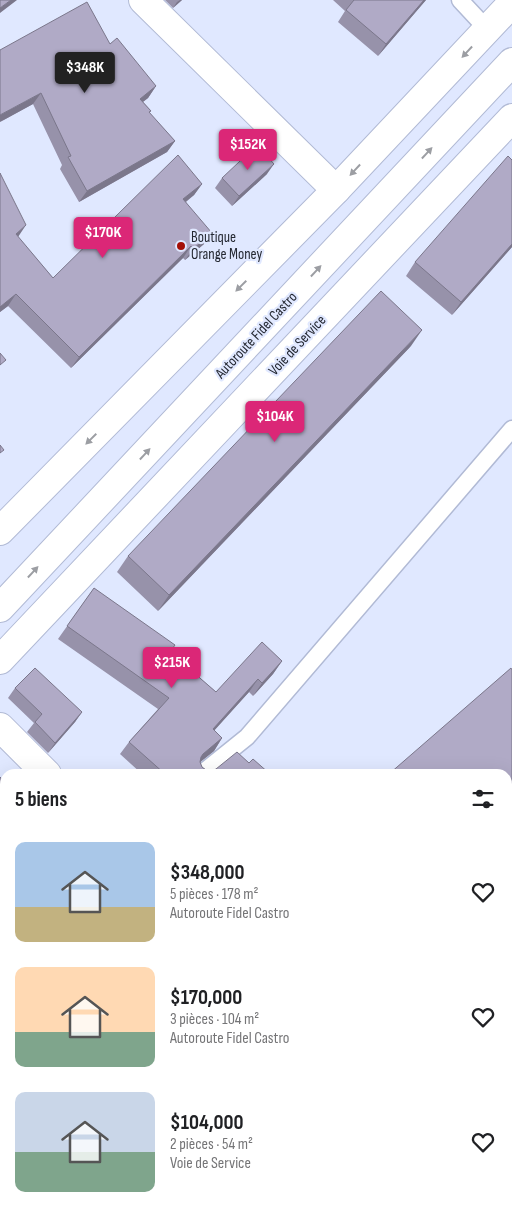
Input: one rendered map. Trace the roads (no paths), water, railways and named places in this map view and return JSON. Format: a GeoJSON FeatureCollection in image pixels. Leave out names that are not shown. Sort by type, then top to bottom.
{"type":"FeatureCollection","features":[{"type":"Feature","properties":{"kind":"main road"},"geometry":{"type":"LineString","coordinates":[[143,0],[336,190]]}},
{"type":"Feature","properties":{"kind":"main road"},"geometry":{"type":"LineString","coordinates":[[0,531],[336,190],[512,3]]}},
{"type":"Feature","properties":{"kind":"main road","name":"Autoroute Fidel Castro"},"geometry":{"type":"LineString","coordinates":[[0,608],[512,62]]}},
{"type":"Feature","properties":{"kind":"main road","name":"Voie de Service"},"geometry":{"type":"LineString","coordinates":[[0,660],[512,118]]}},
{"type":"Feature","properties":{"kind":"main road"},"geometry":{"type":"LineString","coordinates":[[0,727],[43,769]]}},
{"type":"Feature","properties":{"kind":"lane"},"geometry":{"type":"LineString","coordinates":[[460,0],[487,29]]}},
{"type":"Feature","properties":{"kind":"lane"},"geometry":{"type":"LineString","coordinates":[[207,769],[247,737],[512,429]]}},
{"type":"Feature","properties":{"kind":"place","name":"Boutique Orange Money"},"geometry":{"type":"Point","coordinates":[181,246]}}]}
